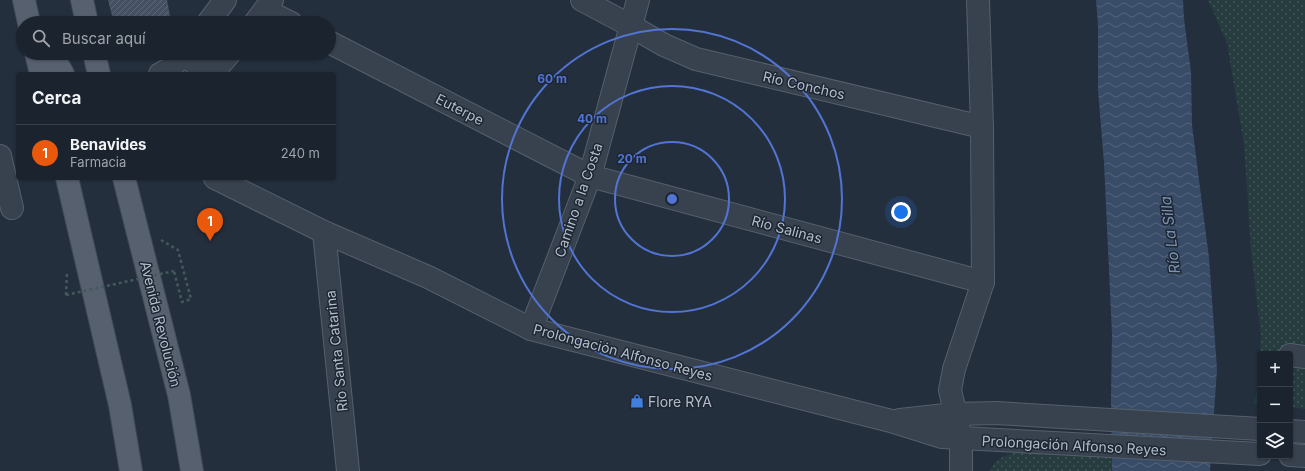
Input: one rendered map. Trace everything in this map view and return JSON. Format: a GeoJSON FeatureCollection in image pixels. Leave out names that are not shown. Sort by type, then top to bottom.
{"type":"FeatureCollection","features":[{"type":"Feature","properties":{"kind":"main road"},"geometry":{"type":"LineString","coordinates":[[82,0],[85,16]]}},
{"type":"Feature","properties":{"kind":"main road"},"geometry":{"type":"LineString","coordinates":[[38,60],[41,72]]}},
{"type":"Feature","properties":{"kind":"main road"},"geometry":{"type":"LineString","coordinates":[[56,60],[62,72]]}},
{"type":"Feature","properties":{"kind":"main road"},"geometry":{"type":"LineString","coordinates":[[96,60],[99,72]]}},
{"type":"Feature","properties":{"kind":"main road"},"geometry":{"type":"LineString","coordinates":[[67,180],[120,405],[131,471]]}},
{"type":"Feature","properties":{"kind":"main road"},"geometry":{"type":"LineString","coordinates":[[80,180],[87,263]]}},
{"type":"Feature","properties":{"kind":"main road","name":"Avenida Revolución"},"geometry":{"type":"LineString","coordinates":[[125,180],[179,395],[192,471]]}},
{"type":"Feature","properties":{"kind":"street"},"geometry":{"type":"LineString","coordinates":[[213,16],[225,0]]}},
{"type":"Feature","properties":{"kind":"street","name":"Río Conchos"},"geometry":{"type":"LineString","coordinates":[[582,0],[664,45],[696,59],[982,127]]}},
{"type":"Feature","properties":{"kind":"street","name":"Camino a la Costa"},"geometry":{"type":"LineString","coordinates":[[531,329],[590,176],[638,0]]}},
{"type":"Feature","properties":{"kind":"street"},"geometry":{"type":"LineString","coordinates":[[961,471],[961,439],[950,390],[954,369],[983,282],[982,127],[978,0]]}},
{"type":"Feature","properties":{"kind":"street"},"geometry":{"type":"LineString","coordinates":[[264,11],[275,16]]}},
{"type":"Feature","properties":{"kind":"street","name":"Euterpe"},"geometry":{"type":"LineString","coordinates":[[336,46],[590,176]]}},
{"type":"Feature","properties":{"kind":"street"},"geometry":{"type":"LineString","coordinates":[[164,72],[179,60]]}},
{"type":"Feature","properties":{"kind":"street"},"geometry":{"type":"LineString","coordinates":[[192,60],[208,72]]}},
{"type":"Feature","properties":{"kind":"street"},"geometry":{"type":"LineString","coordinates":[[213,72],[224,60]]}},
{"type":"Feature","properties":{"kind":"street"},"geometry":{"type":"LineString","coordinates":[[0,156],[12,208]]}},
{"type":"Feature","properties":{"kind":"street","name":"Río Salinas"},"geometry":{"type":"LineString","coordinates":[[590,176],[983,282]]}},
{"type":"Feature","properties":{"kind":"street","name":"Prolongación Alfonso Reyes"},"geometry":{"type":"LineString","coordinates":[[219,180],[324,232],[428,277],[531,329],[891,421],[942,437],[1257,454]]}},
{"type":"Feature","properties":{"kind":"street","name":"Río Santa Catarina"},"geometry":{"type":"LineString","coordinates":[[324,232],[348,471]]}},
{"type":"Feature","properties":{"kind":"street"},"geometry":{"type":"LineString","coordinates":[[1293,355],[1305,357]]}},
{"type":"Feature","properties":{"kind":"street","name":"Prolongación Alfonso Reyes"},"geometry":{"type":"LineString","coordinates":[[891,421],[955,414],[996,413],[1257,429]]}},
{"type":"Feature","properties":{"kind":"street"},"geometry":{"type":"LineString","coordinates":[[1293,431],[1305,432]]}},
{"type":"Feature","properties":{"kind":"street"},"geometry":{"type":"LineString","coordinates":[[1293,455],[1305,456]]}},
{"type":"Feature","properties":{"kind":"path"},"geometry":{"type":"LineString","coordinates":[[66,295],[174,271],[182,302],[191,299],[178,250],[136,224]]}},
{"type":"Feature","properties":{"kind":"green space"},"geometry":{"type":"Polygon","coordinates":[[[1208,0],[1305,0],[1305,409],[1293,407],[1293,351],[1260,351],[1261,336],[1251,250],[1244,144],[1227,43],[1208,0]]]}},
{"type":"Feature","properties":{"kind":"green space"},"geometry":{"type":"Polygon","coordinates":[[[1257,390],[1257,404],[1254,404],[1257,390]]]}},
{"type":"Feature","properties":{"kind":"green space"},"geometry":{"type":"Polygon","coordinates":[[[1030,450],[1111,456],[1112,471],[990,471],[996,461],[1001,458],[1013,453],[1030,450]]]}},
{"type":"Feature","properties":{"kind":"water","name":"Río La Silla"},"geometry":{"type":"Polygon","coordinates":[[[1096,0],[1183,0],[1191,72],[1192,125],[1209,258],[1217,369],[1210,471],[1112,471],[1112,334],[1104,163],[1098,90],[1098,25],[1096,0]]]}},
{"type":"Feature","properties":{"kind":"building"},"geometry":{"type":"Polygon","coordinates":[[[108,0],[167,0],[170,16],[112,16],[108,0]]]}},
{"type":"Feature","properties":{"kind":"place","name":"Benavides"},"geometry":{"type":"Point","coordinates":[210,241]}},
{"type":"Feature","properties":{"kind":"place","name":"Flore RYA"},"geometry":{"type":"Point","coordinates":[637,401]}}]}
